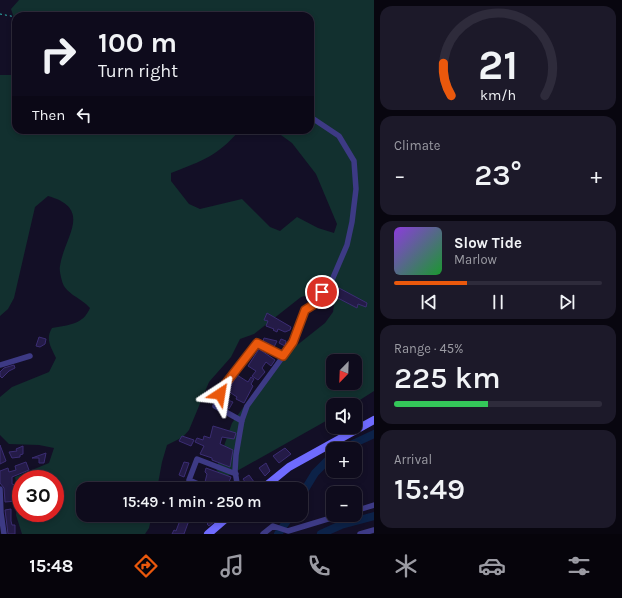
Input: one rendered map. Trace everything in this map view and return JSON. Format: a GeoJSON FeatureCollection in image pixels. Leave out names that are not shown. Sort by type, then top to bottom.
{"type":"FeatureCollection","features":[{"type":"Feature","properties":{"kind":"main road"},"geometry":{"type":"LineString","coordinates":[[270,482],[289,466],[374,420]]}},
{"type":"Feature","properties":{"kind":"main road"},"geometry":{"type":"LineString","coordinates":[[208,534],[222,522]]}},
{"type":"Feature","properties":{"kind":"street"},"geometry":{"type":"LineString","coordinates":[[237,482],[236,455],[242,421],[251,398],[293,342],[305,310],[313,305],[338,269],[352,222],[356,189],[354,161],[339,136],[314,119]]}},
{"type":"Feature","properties":{"kind":"street"},"geometry":{"type":"LineString","coordinates":[[242,421],[215,406],[226,383],[257,343],[283,356]]}},
{"type":"Feature","properties":{"kind":"street"},"geometry":{"type":"LineString","coordinates":[[0,365],[30,356]]}},
{"type":"Feature","properties":{"kind":"street"},"geometry":{"type":"LineString","coordinates":[[194,482],[189,480],[196,459],[236,474]]}},
{"type":"Feature","properties":{"kind":"street"},"geometry":{"type":"LineString","coordinates":[[0,490],[4,534]]}},
{"type":"Feature","properties":{"kind":"street"},"geometry":{"type":"LineString","coordinates":[[362,509],[374,505]]}},
{"type":"Feature","properties":{"kind":"street"},"geometry":{"type":"LineString","coordinates":[[263,534],[273,526],[288,532],[326,520]]}},
{"type":"Feature","properties":{"kind":"street"},"geometry":{"type":"LineString","coordinates":[[360,534],[374,530]]}},
{"type":"Feature","properties":{"kind":"path"},"geometry":{"type":"LineString","coordinates":[[0,14],[12,16]]}},
{"type":"Feature","properties":{"kind":"green space"},"geometry":{"type":"Polygon","coordinates":[[[19,0],[374,0],[374,391],[362,399],[326,398],[326,421],[228,476],[221,477],[216,469],[232,423],[277,361],[325,323],[333,312],[334,305],[325,297],[316,293],[301,297],[254,334],[240,339],[231,357],[209,382],[189,430],[183,437],[167,445],[158,482],[76,482],[76,522],[150,522],[145,534],[22,534],[18,522],[64,522],[64,470],[32,470],[49,463],[54,448],[39,445],[9,444],[0,435],[0,397],[12,387],[49,372],[56,358],[49,339],[52,328],[69,325],[79,321],[87,314],[90,308],[70,293],[62,281],[60,266],[73,225],[73,216],[70,208],[62,202],[48,196],[35,207],[14,298],[8,309],[0,316],[0,75],[12,75],[12,134],[236,134],[224,146],[209,157],[171,173],[171,181],[189,204],[200,209],[242,199],[270,227],[280,231],[297,217],[318,228],[334,233],[337,224],[316,174],[292,143],[280,134],[314,134],[314,12],[12,12],[11,9],[19,0]]]}},
{"type":"Feature","properties":{"kind":"building"},"geometry":{"type":"Polygon","coordinates":[[[339,288],[367,303],[366,307],[358,304],[357,308],[334,296],[339,288]]]}},
{"type":"Feature","properties":{"kind":"building"},"geometry":{"type":"Polygon","coordinates":[[[267,313],[291,327],[290,330],[285,332],[278,329],[277,332],[266,326],[268,321],[264,320],[267,313]]]}},
{"type":"Feature","properties":{"kind":"building"},"geometry":{"type":"Polygon","coordinates":[[[39,337],[46,339],[45,344],[40,347],[36,346],[39,337]]]}},
{"type":"Feature","properties":{"kind":"building"},"geometry":{"type":"Polygon","coordinates":[[[264,338],[277,341],[274,347],[263,341],[264,338]]]}},
{"type":"Feature","properties":{"kind":"building"},"geometry":{"type":"Polygon","coordinates":[[[281,339],[286,341],[285,346],[279,343],[281,339]]]}},
{"type":"Feature","properties":{"kind":"building"},"geometry":{"type":"Polygon","coordinates":[[[259,349],[275,360],[271,366],[266,362],[262,368],[265,372],[258,380],[252,376],[256,371],[248,366],[259,349]]]}},
{"type":"Feature","properties":{"kind":"building"},"geometry":{"type":"Polygon","coordinates":[[[14,365],[15,368],[9,371],[2,378],[0,376],[0,372],[4,368],[14,365]]]}},
{"type":"Feature","properties":{"kind":"building"},"geometry":{"type":"Polygon","coordinates":[[[237,375],[248,382],[251,377],[254,379],[251,384],[253,386],[244,403],[236,399],[237,397],[228,391],[237,375]]]}},
{"type":"Feature","properties":{"kind":"building"},"geometry":{"type":"Polygon","coordinates":[[[228,400],[233,402],[229,409],[221,404],[222,402],[226,405],[228,400]]]}},
{"type":"Feature","properties":{"kind":"building"},"geometry":{"type":"Polygon","coordinates":[[[213,426],[236,433],[234,439],[222,437],[220,444],[233,450],[230,467],[200,454],[204,446],[195,442],[197,438],[203,440],[204,436],[210,438],[213,426]]]}},
{"type":"Feature","properties":{"kind":"building"},"geometry":{"type":"Polygon","coordinates":[[[182,436],[194,440],[191,446],[179,441],[182,436]]]}},
{"type":"Feature","properties":{"kind":"building"},"geometry":{"type":"Polygon","coordinates":[[[0,445],[6,461],[0,464],[0,445]]]}},
{"type":"Feature","properties":{"kind":"building"},"geometry":{"type":"Polygon","coordinates":[[[23,446],[23,454],[20,455],[20,457],[12,458],[9,452],[17,451],[16,449],[23,446]]]}},
{"type":"Feature","properties":{"kind":"building"},"geometry":{"type":"Polygon","coordinates":[[[285,448],[291,454],[279,463],[273,456],[285,448]]]}},
{"type":"Feature","properties":{"kind":"building"},"geometry":{"type":"Polygon","coordinates":[[[46,453],[44,463],[39,463],[39,458],[32,458],[46,453]]]}},
{"type":"Feature","properties":{"kind":"building"},"geometry":{"type":"Polygon","coordinates":[[[26,462],[29,470],[16,470],[15,466],[26,462]]]}},
{"type":"Feature","properties":{"kind":"building"},"geometry":{"type":"Polygon","coordinates":[[[184,462],[189,463],[184,477],[179,475],[184,462]]]}},
{"type":"Feature","properties":{"kind":"building"},"geometry":{"type":"Polygon","coordinates":[[[266,463],[270,471],[265,476],[259,468],[266,463]]]}},
{"type":"Feature","properties":{"kind":"building"},"geometry":{"type":"Polygon","coordinates":[[[8,468],[9,472],[12,471],[12,501],[5,502],[4,488],[0,483],[0,471],[8,468]]]}},
{"type":"Feature","properties":{"kind":"building"},"geometry":{"type":"Polygon","coordinates":[[[206,468],[231,477],[229,482],[205,482],[207,474],[205,472],[206,468]]]}},
{"type":"Feature","properties":{"kind":"building"},"geometry":{"type":"Polygon","coordinates":[[[249,475],[254,482],[245,482],[243,479],[249,475]]]}},
{"type":"Feature","properties":{"kind":"building"},"geometry":{"type":"Polygon","coordinates":[[[11,509],[11,521],[12,525],[15,525],[15,534],[8,534],[5,510],[11,509]]]}},
{"type":"Feature","properties":{"kind":"building"},"geometry":{"type":"Polygon","coordinates":[[[179,522],[188,522],[184,534],[172,534],[174,530],[176,531],[179,522]]]}},
{"type":"Feature","properties":{"kind":"building"},"geometry":{"type":"Polygon","coordinates":[[[209,522],[214,522],[209,526],[207,524],[209,522]]]}},
{"type":"Feature","properties":{"kind":"waterway"},"geometry":{"type":"LineString","coordinates":[[357,442],[374,434]]}},
{"type":"Feature","properties":{"kind":"waterway"},"geometry":{"type":"LineString","coordinates":[[308,484],[315,473],[326,462]]}},
{"type":"Feature","properties":{"kind":"waterway"},"geometry":{"type":"LineString","coordinates":[[321,534],[341,525],[374,516]]}},
{"type":"Feature","properties":{"kind":"waterway"},"geometry":{"type":"LineString","coordinates":[[278,534],[286,522]]}},
{"type":"Feature","properties":{"kind":"route"},"geometry":{"type":"LineString","coordinates":[[220,394],[226,383],[257,343],[283,356],[293,342],[305,310],[313,305],[322,292]]}}]}
